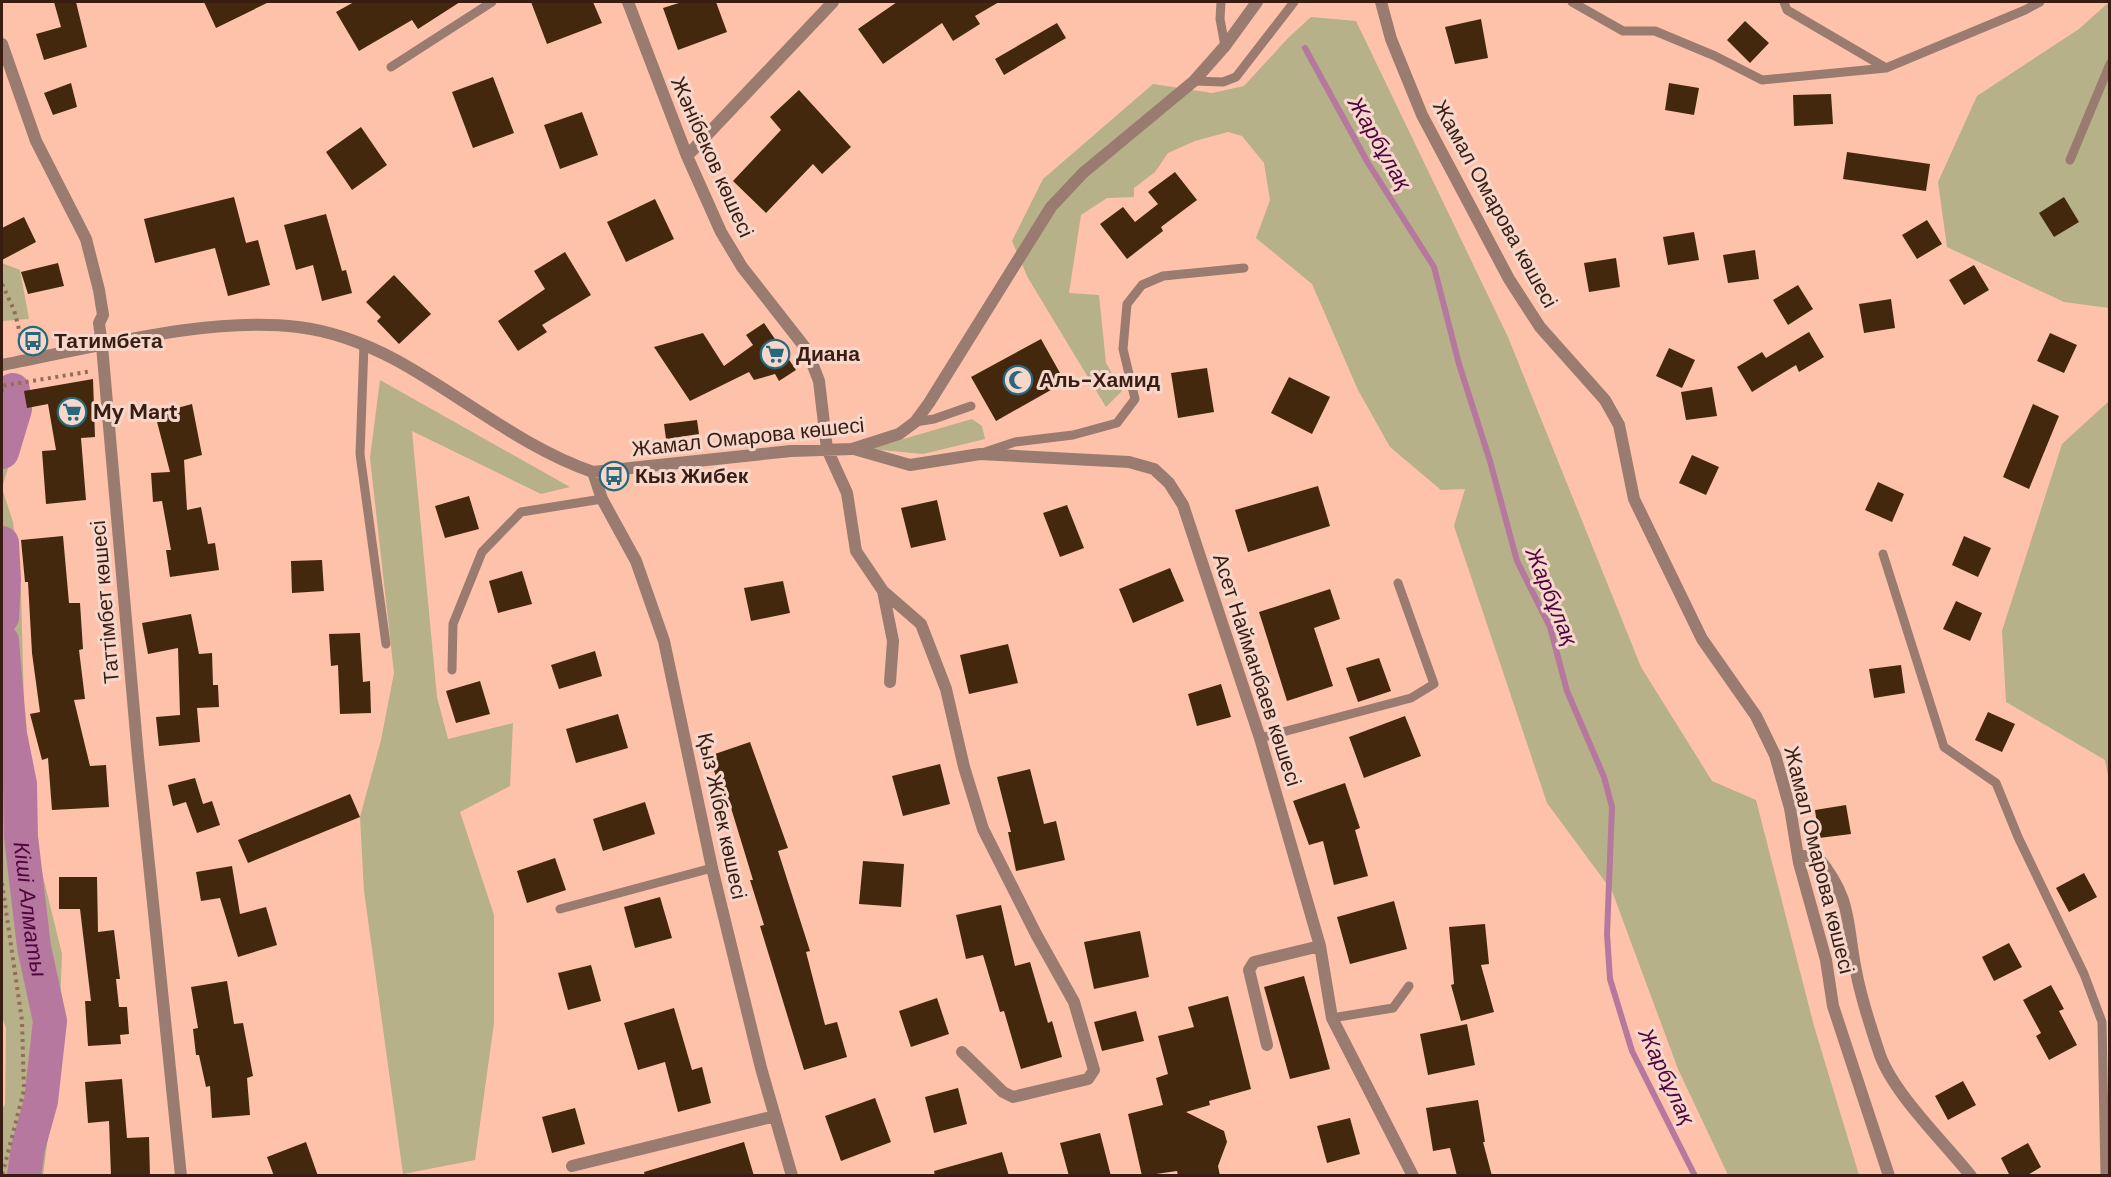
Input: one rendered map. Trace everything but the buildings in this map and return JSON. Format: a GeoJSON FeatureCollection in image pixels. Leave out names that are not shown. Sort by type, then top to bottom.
{"type":"FeatureCollection","features":[{"type":"Feature","properties":{"kind":"street","name":"Жәнібеков көшесі"},"geometry":{"type":"LineString","coordinates":[[628,2],[687,156],[721,232],[742,267],[807,350],[819,381],[827,449]]}},
{"type":"Feature","properties":{"kind":"street"},"geometry":{"type":"LineString","coordinates":[[687,156],[833,2]]}},
{"type":"Feature","properties":{"kind":"street","name":"Жамал Омарова көшесі"},"geometry":{"type":"LineString","coordinates":[[2,365],[208,328],[298,327],[332,333],[396,360],[559,460],[593,472],[791,451],[852,449],[899,434],[915,422],[1051,207],[1083,173],[1194,81],[1225,46],[1257,2]]}},
{"type":"Feature","properties":{"kind":"street","name":"Жамал Омарова көшесі"},"geometry":{"type":"LineString","coordinates":[[1381,2],[1391,39],[1422,115],[1509,279],[1540,327],[1605,400],[1619,425],[1634,499],[1702,639],[1756,716],[1775,754],[1790,808],[1798,856],[1826,960],[1833,1006],[1889,1176]]}},
{"type":"Feature","properties":{"kind":"street","name":"Таттімбет көшесі"},"geometry":{"type":"LineString","coordinates":[[2,44],[36,141],[86,239],[103,315],[99,323],[138,757],[181,1176]]}},
{"type":"Feature","properties":{"kind":"street"},"geometry":{"type":"LineString","coordinates":[[827,449],[847,493],[856,551],[882,591],[921,624],[946,689],[964,767],[983,829],[1036,934],[1074,1002],[1094,1070],[1088,1079],[1013,1097],[1003,1092],[962,1052]]}},
{"type":"Feature","properties":{"kind":"street","name":"Асет Найманбаев көшесі"},"geometry":{"type":"LineString","coordinates":[[852,449],[910,465],[980,454],[1129,462],[1154,469],[1169,483],[1183,506],[1260,738],[1320,946],[1332,1018],[1413,1176]]}},
{"type":"Feature","properties":{"kind":"street","name":"Қыз Жібек көшесі"},"geometry":{"type":"LineString","coordinates":[[593,472],[602,499],[636,561],[664,641],[712,868],[792,1176]]}},
{"type":"Feature","properties":{"kind":"street"},"geometry":{"type":"LineString","coordinates":[[882,591],[893,641],[890,682]]}},
{"type":"Feature","properties":{"kind":"street"},"geometry":{"type":"LineString","coordinates":[[1798,856],[1817,856],[1839,888],[1849,913],[1856,972],[1881,1058],[1892,1078],[1971,1176]]}},
{"type":"Feature","properties":{"kind":"street"},"geometry":{"type":"LineString","coordinates":[[1267,1045],[1249,970],[1254,962],[1320,946]]}},
{"type":"Feature","properties":{"kind":"street"},"geometry":{"type":"LineString","coordinates":[[572,1166],[775,1116]]}},
{"type":"Feature","properties":{"kind":"lane"},"geometry":{"type":"LineString","coordinates":[[391,67],[492,2]]}},
{"type":"Feature","properties":{"kind":"lane"},"geometry":{"type":"LineString","coordinates":[[1221,2],[1220,19],[1225,46]]}},
{"type":"Feature","properties":{"kind":"lane"},"geometry":{"type":"LineString","coordinates":[[1194,81],[1223,82],[1236,77],[1294,2]]}},
{"type":"Feature","properties":{"kind":"lane"},"geometry":{"type":"LineString","coordinates":[[1572,2],[1623,31],[1655,31],[1715,56],[1762,80],[1886,68],[2040,2]]}},
{"type":"Feature","properties":{"kind":"lane"},"geometry":{"type":"LineString","coordinates":[[1784,2],[1787,10],[1886,68]]}},
{"type":"Feature","properties":{"kind":"lane"},"geometry":{"type":"LineString","coordinates":[[2070,160],[2109,64]]}},
{"type":"Feature","properties":{"kind":"lane"},"geometry":{"type":"LineString","coordinates":[[980,454],[1015,442],[1073,435],[1117,423],[1135,399],[1123,349],[1127,304],[1142,285],[1163,276],[1244,268]]}},
{"type":"Feature","properties":{"kind":"lane"},"geometry":{"type":"LineString","coordinates":[[364,345],[360,454],[386,644]]}},
{"type":"Feature","properties":{"kind":"lane"},"geometry":{"type":"LineString","coordinates":[[915,422],[933,419],[971,406]]}},
{"type":"Feature","properties":{"kind":"lane"},"geometry":{"type":"LineString","coordinates":[[452,670],[453,624],[482,552],[522,512],[602,499]]}},
{"type":"Feature","properties":{"kind":"lane"},"geometry":{"type":"LineString","coordinates":[[1883,554],[1944,747],[1996,783],[2018,837],[2084,974],[2102,1022],[2105,1176]]}},
{"type":"Feature","properties":{"kind":"lane"},"geometry":{"type":"LineString","coordinates":[[1260,738],[1411,698],[1434,684],[1398,583]]}},
{"type":"Feature","properties":{"kind":"lane"},"geometry":{"type":"LineString","coordinates":[[560,909],[712,868]]}},
{"type":"Feature","properties":{"kind":"lane"},"geometry":{"type":"LineString","coordinates":[[1332,1018],[1393,1008],[1409,986]]}},
{"type":"Feature","properties":{"kind":"path"},"geometry":{"type":"LineString","coordinates":[[2,284],[14,310],[21,337]]}},
{"type":"Feature","properties":{"kind":"path"},"geometry":{"type":"LineString","coordinates":[[2,392],[2,386],[95,371],[98,376]]}},
{"type":"Feature","properties":{"kind":"path"},"geometry":{"type":"LineString","coordinates":[[2,883],[22,1021],[24,1090],[2,1176]]}},
{"type":"Feature","properties":{"kind":"shaded area"},"geometry":{"type":"Polygon","coordinates":[[[2109,2],[2109,308],[2064,302],[1947,247],[1938,182],[1977,96],[2079,29],[2109,2]]]}},
{"type":"Feature","properties":{"kind":"shaded area"},"geometry":{"type":"Polygon","coordinates":[[[1311,17],[1356,21],[1508,337],[1641,667],[1712,781],[1756,800],[1814,1026],[1859,1175],[1728,1175],[1678,1069],[1612,891],[1547,803],[1454,526],[1465,489],[1441,490],[1390,447],[1358,390],[1312,284],[1256,238],[1270,200],[1264,163],[1242,136],[1228,132],[1195,141],[1168,153],[1155,172],[1134,188],[1134,197],[1107,198],[1081,215],[1069,293],[1099,295],[1106,363],[1122,391],[1106,407],[1028,278],[1012,241],[1043,179],[1153,84],[1212,93],[1244,86],[1289,37],[1311,17]]]}},
{"type":"Feature","properties":{"kind":"shaded area"},"geometry":{"type":"Polygon","coordinates":[[[2,263],[20,270],[29,319],[2,321],[2,263]]]}},
{"type":"Feature","properties":{"kind":"shaded area"},"geometry":{"type":"Polygon","coordinates":[[[380,380],[570,487],[541,494],[412,431],[437,697],[448,739],[513,723],[510,786],[460,812],[494,915],[494,1023],[475,1160],[403,1174],[364,891],[360,817],[381,740],[394,673],[370,458],[380,380]]]}},
{"type":"Feature","properties":{"kind":"shaded area"},"geometry":{"type":"Polygon","coordinates":[[[2109,401],[2109,781],[2105,760],[2006,702],[2002,631],[2062,444],[2109,401]]]}},
{"type":"Feature","properties":{"kind":"shaded area"},"geometry":{"type":"Polygon","coordinates":[[[972,419],[982,426],[985,439],[923,454],[869,449],[972,419]]]}},
{"type":"Feature","properties":{"kind":"shaded area"},"geometry":{"type":"Polygon","coordinates":[[[15,445],[2,488],[2,446],[15,445]]]}},
{"type":"Feature","properties":{"kind":"shaded area"},"geometry":{"type":"Polygon","coordinates":[[[2,488],[13,522],[21,591],[24,704],[38,856],[62,954],[58,1058],[43,1176],[2,1175],[6,1028],[2,1017],[2,488]]]}},
{"type":"Feature","properties":{"kind":"waterway","name":"Жарбұлақ"},"geometry":{"type":"LineString","coordinates":[[1305,48],[1368,163],[1434,267],[1459,364],[1490,461],[1517,561],[1550,627],[1567,691],[1604,777],[1612,807],[1607,934],[1610,979],[1632,1051],[1695,1176]]}},
{"type":"Feature","properties":{"kind":"waterway","name":"Кіші Алматы"},"geometry":{"type":"LineString","coordinates":[[2,452],[15,409],[13,390]]}},
{"type":"Feature","properties":{"kind":"waterway","name":"Кіші Алматы"},"geometry":{"type":"LineString","coordinates":[[2,543],[4,579],[2,617]]}},
{"type":"Feature","properties":{"kind":"waterway","name":"Кіші Алматы"},"geometry":{"type":"LineString","coordinates":[[2,641],[10,734],[20,784],[21,837],[34,947],[50,1021],[41,1101],[28,1148],[24,1176]]}},
{"type":"Feature","properties":{"kind":"place","name":"Татимбета"},"geometry":{"type":"Point","coordinates":[33,341]}},
{"type":"Feature","properties":{"kind":"place","name":"Диана"},"geometry":{"type":"Point","coordinates":[775,354]}},
{"type":"Feature","properties":{"kind":"place","name":"Аль-Хамид"},"geometry":{"type":"Point","coordinates":[1018,380]}},
{"type":"Feature","properties":{"kind":"place","name":"My Mart"},"geometry":{"type":"Point","coordinates":[72,412]}},
{"type":"Feature","properties":{"kind":"place","name":"Кыз Жибек"},"geometry":{"type":"Point","coordinates":[614,476]}}]}
